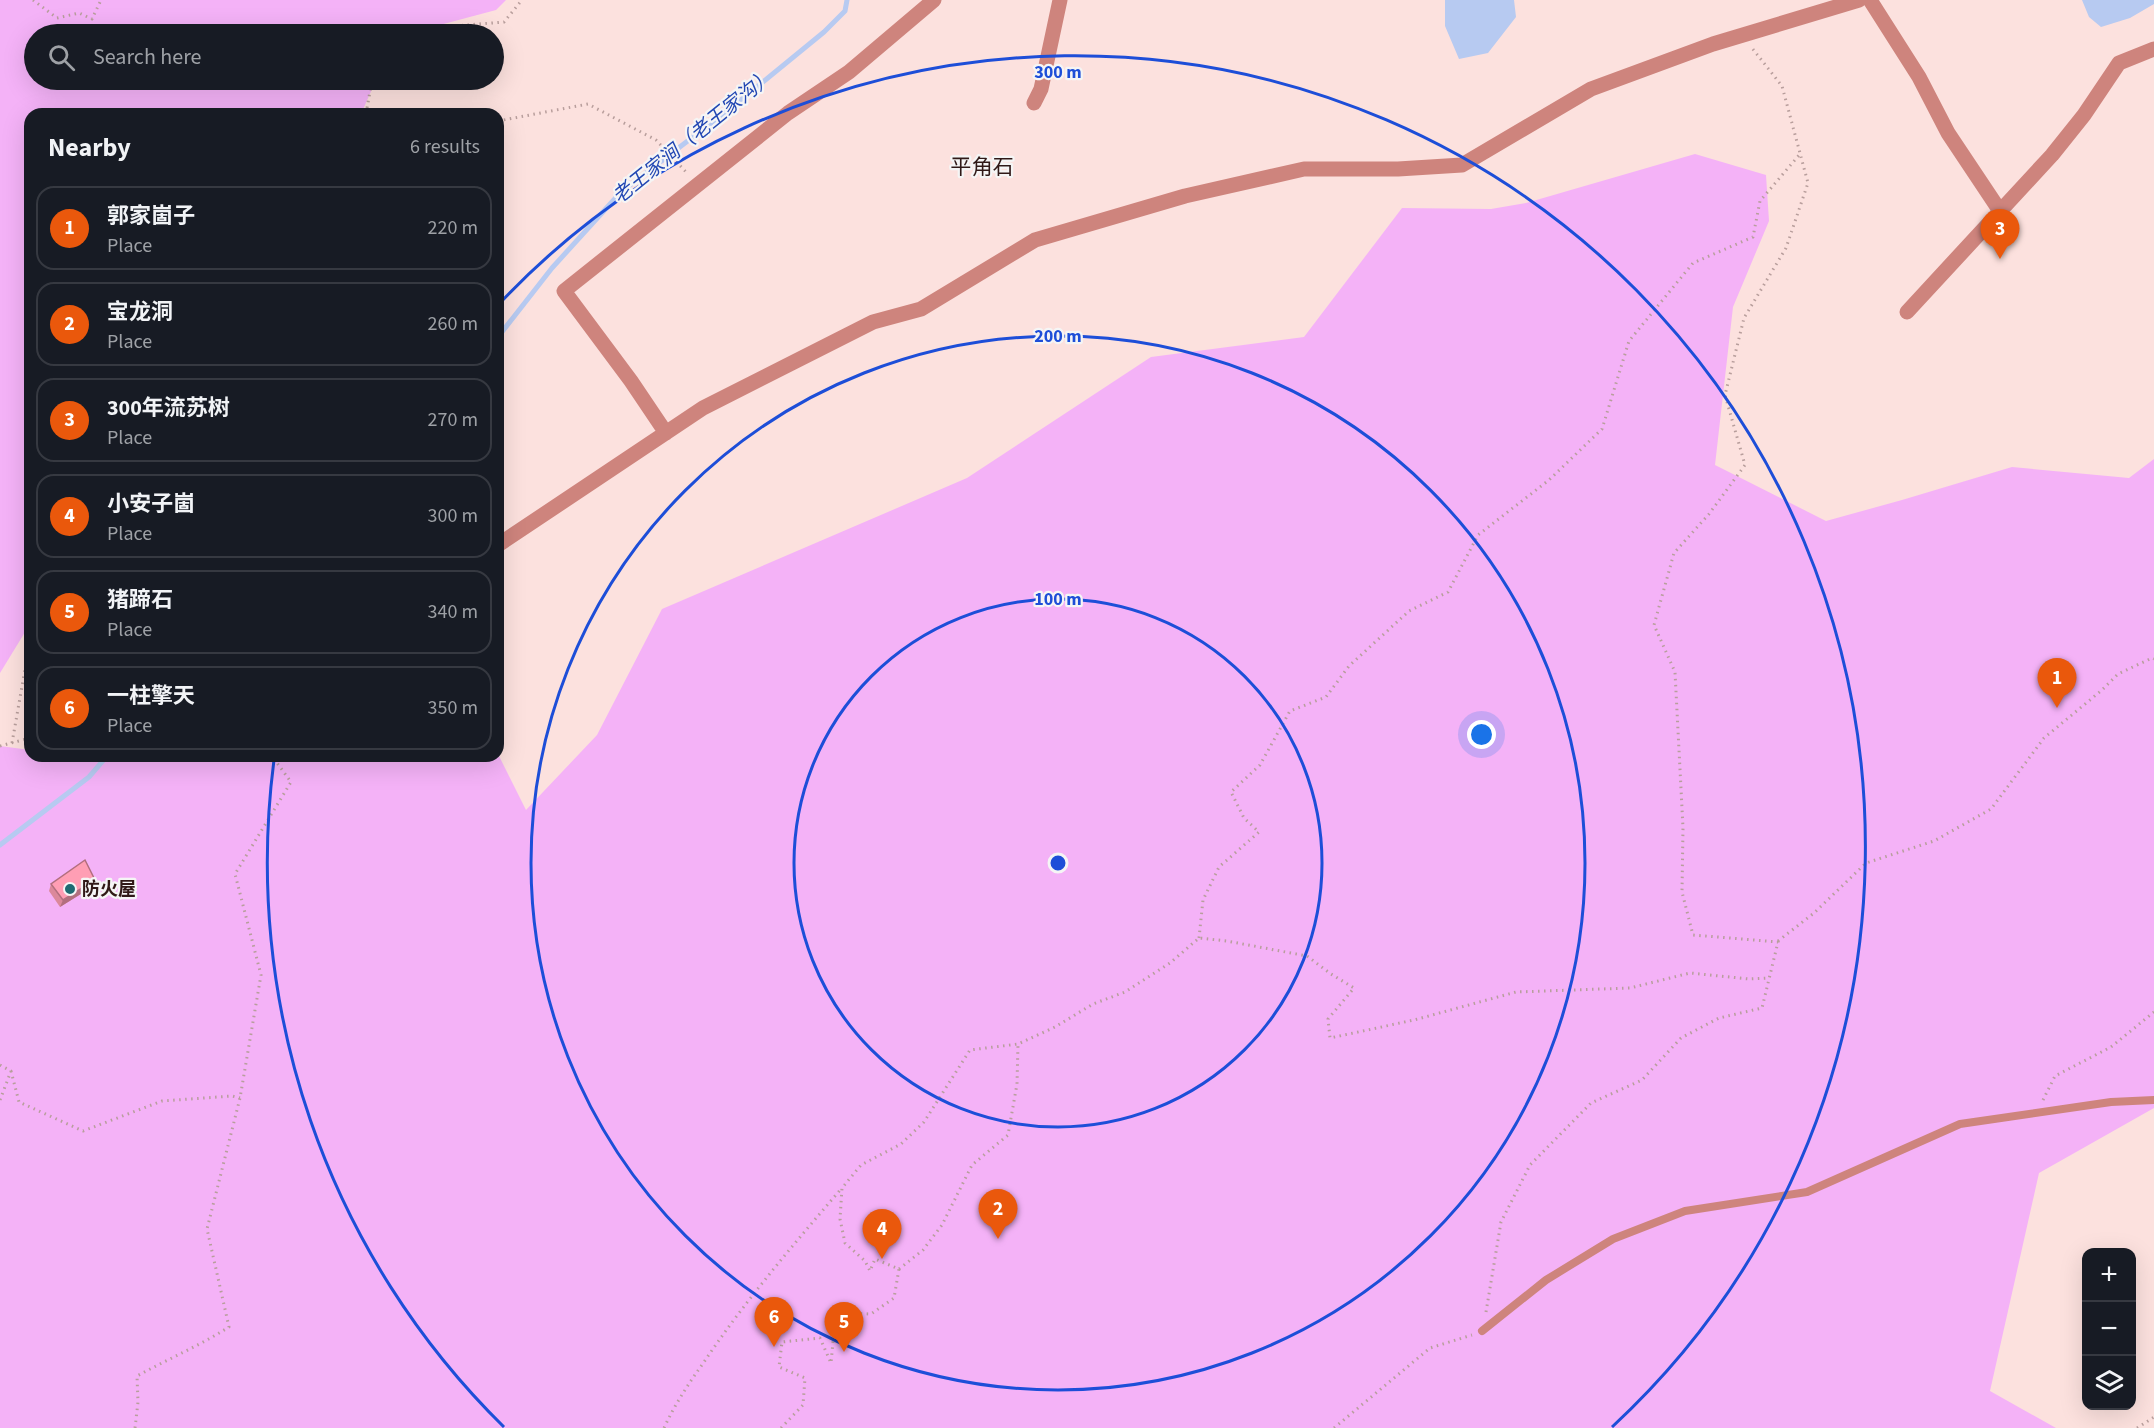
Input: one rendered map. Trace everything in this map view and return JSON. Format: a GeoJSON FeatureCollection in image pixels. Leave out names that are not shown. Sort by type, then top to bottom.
{"type":"FeatureCollection","features":[{"type":"Feature","properties":{"kind":"street"},"geometry":{"type":"LineString","coordinates":[[666,433],[631,381],[564,291],[788,113],[849,72],[934,0]]}},
{"type":"Feature","properties":{"kind":"street"},"geometry":{"type":"LineString","coordinates":[[1034,104],[1041,89],[1060,0]]}},
{"type":"Feature","properties":{"kind":"street"},"geometry":{"type":"LineString","coordinates":[[504,541],[703,408],[873,322],[921,309],[1035,240],[1185,196],[1304,170],[1398,169],[1462,165],[1591,89],[1713,44],[1859,0]]}},
{"type":"Feature","properties":{"kind":"street"},"geometry":{"type":"LineString","coordinates":[[1870,0],[1919,77],[1948,133],[2000,211]]}},
{"type":"Feature","properties":{"kind":"street"},"geometry":{"type":"LineString","coordinates":[[1907,312],[2052,156],[2084,115],[2119,63],[2154,49]]}},
{"type":"Feature","properties":{"kind":"lane"},"geometry":{"type":"LineString","coordinates":[[1482,1331],[1545,1280],[1613,1239],[1685,1211],[1807,1192],[1960,1124],[2111,1102],[2154,1100]]}},
{"type":"Feature","properties":{"kind":"path"},"geometry":{"type":"LineString","coordinates":[[33,0],[57,18],[80,13],[92,19],[101,0]]}},
{"type":"Feature","properties":{"kind":"path"},"geometry":{"type":"LineString","coordinates":[[479,24],[504,22],[522,0]]}},
{"type":"Feature","properties":{"kind":"path"},"geometry":{"type":"LineString","coordinates":[[1743,36],[1782,86],[1808,183],[1786,248],[1744,318],[1725,395],[1745,465],[1709,514],[1674,553],[1654,625],[1675,672],[1683,828],[1682,892],[1693,935],[1778,942]]}},
{"type":"Feature","properties":{"kind":"path"},"geometry":{"type":"LineString","coordinates":[[367,108],[370,90]]}},
{"type":"Feature","properties":{"kind":"path"},"geometry":{"type":"LineString","coordinates":[[504,120],[588,104],[656,140],[698,185]]}},
{"type":"Feature","properties":{"kind":"path"},"geometry":{"type":"LineString","coordinates":[[664,1428],[674,1406],[722,1334],[779,1262],[861,1165],[901,1144],[924,1122],[970,1050],[1018,1044],[1055,1027],[1093,1004],[1125,992],[1170,963],[1198,938],[1203,900],[1219,867],[1259,832],[1244,818],[1231,792],[1260,765],[1290,711],[1326,697],[1349,666],[1409,611],[1448,592],[1478,535],[1549,480],[1602,429],[1629,340],[1693,263],[1753,237],[1760,201],[1800,154]]}},
{"type":"Feature","properties":{"kind":"path"},"geometry":{"type":"LineString","coordinates":[[1334,1428],[1430,1348],[1482,1331],[1501,1222],[1530,1166],[1591,1103],[1642,1080],[1681,1038],[1719,1018],[1762,1008],[1778,942],[1814,913],[1866,863],[1934,841],[1991,809],[2044,738],[2118,674],[2154,659]]}},
{"type":"Feature","properties":{"kind":"path"},"geometry":{"type":"LineString","coordinates":[[12,743],[24,675]]}},
{"type":"Feature","properties":{"kind":"path"},"geometry":{"type":"LineString","coordinates":[[0,746],[24,740]]}},
{"type":"Feature","properties":{"kind":"path"},"geometry":{"type":"LineString","coordinates":[[135,1428],[138,1402],[137,1376],[202,1344],[229,1327],[207,1228],[240,1098],[261,975],[235,874],[291,782],[276,762]]}},
{"type":"Feature","properties":{"kind":"path"},"geometry":{"type":"LineString","coordinates":[[1198,938],[1307,956],[1354,988],[1328,1019],[1330,1038],[1414,1020],[1516,992],[1630,988],[1690,973],[1749,979],[1769,978]]}},
{"type":"Feature","properties":{"kind":"path"},"geometry":{"type":"LineString","coordinates":[[2036,1113],[2055,1076],[2111,1047],[2154,1012]]}},
{"type":"Feature","properties":{"kind":"path"},"geometry":{"type":"LineString","coordinates":[[782,1428],[803,1405],[805,1378],[779,1367],[782,1342],[820,1338],[831,1362],[833,1342],[845,1313],[871,1314],[894,1298],[899,1269],[923,1250],[942,1225],[972,1164],[1008,1135],[1017,1084],[1018,1044]]}},
{"type":"Feature","properties":{"kind":"path"},"geometry":{"type":"LineString","coordinates":[[0,1065],[11,1071],[19,1102],[83,1131],[162,1101],[232,1096],[240,1098]]}},
{"type":"Feature","properties":{"kind":"path"},"geometry":{"type":"LineString","coordinates":[[0,1100],[11,1071]]}},
{"type":"Feature","properties":{"kind":"path"},"geometry":{"type":"LineString","coordinates":[[842,1188],[840,1219],[845,1243],[865,1261],[870,1271],[875,1259],[899,1269]]}},
{"type":"Feature","properties":{"kind":"path"},"geometry":{"type":"LineString","coordinates":[[2137,1428],[2154,1417]]}},
{"type":"Feature","properties":{"kind":"shaded area"},"geometry":{"type":"Polygon","coordinates":[[[0,0],[506,0],[496,10],[444,24],[24,24],[24,90],[372,90],[364,108],[24,108],[24,634],[0,673],[0,0]]]}},
{"type":"Feature","properties":{"kind":"shaded area"},"geometry":{"type":"Polygon","coordinates":[[[1695,154],[1766,175],[1769,221],[1733,307],[1715,465],[1826,521],[2012,467],[2129,478],[2154,459],[2154,1108],[2039,1173],[1990,1391],[2056,1428],[0,1428],[0,746],[24,749],[24,762],[502,762],[526,810],[597,735],[662,609],[967,478],[1151,357],[1304,337],[1402,208],[1491,209],[1526,203],[1695,154]]]}},
{"type":"Feature","properties":{"kind":"water"},"geometry":{"type":"Polygon","coordinates":[[[1445,0],[1514,0],[1516,17],[1488,53],[1459,59],[1445,26],[1445,0]]]}},
{"type":"Feature","properties":{"kind":"water"},"geometry":{"type":"Polygon","coordinates":[[[2082,0],[2154,0],[2154,4],[2130,18],[2101,27],[2089,17],[2082,0]]]}},
{"type":"Feature","properties":{"kind":"building","name":"防火屋"},"geometry":{"type":"Polygon","coordinates":[[[85,860],[95,880],[63,900],[51,884],[85,860]]]}},
{"type":"Feature","properties":{"kind":"waterway","name":"老王家涧（老王家沟）"},"geometry":{"type":"LineString","coordinates":[[504,329],[552,268],[621,192],[736,104],[824,32],[845,11],[847,0]]}},
{"type":"Feature","properties":{"kind":"waterway","name":"老王家涧（老王家沟）"},"geometry":{"type":"LineString","coordinates":[[0,845],[89,777],[102,762]]}},
{"type":"Feature","properties":{"kind":"place","name":"300年流苏树"},"geometry":{"type":"Point","coordinates":[2000,259]}},
{"type":"Feature","properties":{"kind":"place","name":"郭家崮子"},"geometry":{"type":"Point","coordinates":[2057,708]}},
{"type":"Feature","properties":{"kind":"place","name":"防火屋"},"geometry":{"type":"Point","coordinates":[70,889]}},
{"type":"Feature","properties":{"kind":"place","name":"宝龙洞"},"geometry":{"type":"Point","coordinates":[998,1239]}},
{"type":"Feature","properties":{"kind":"place","name":"小安子崮"},"geometry":{"type":"Point","coordinates":[882,1259]}},
{"type":"Feature","properties":{"kind":"place","name":"一柱擎天"},"geometry":{"type":"Point","coordinates":[774,1347]}},
{"type":"Feature","properties":{"kind":"place","name":"猪蹄石"},"geometry":{"type":"Point","coordinates":[844,1352]}},
{"type":"Feature","properties":{"kind":"district","name":"平角石"},"geometry":{"type":"Point","coordinates":[982,167]}}]}
